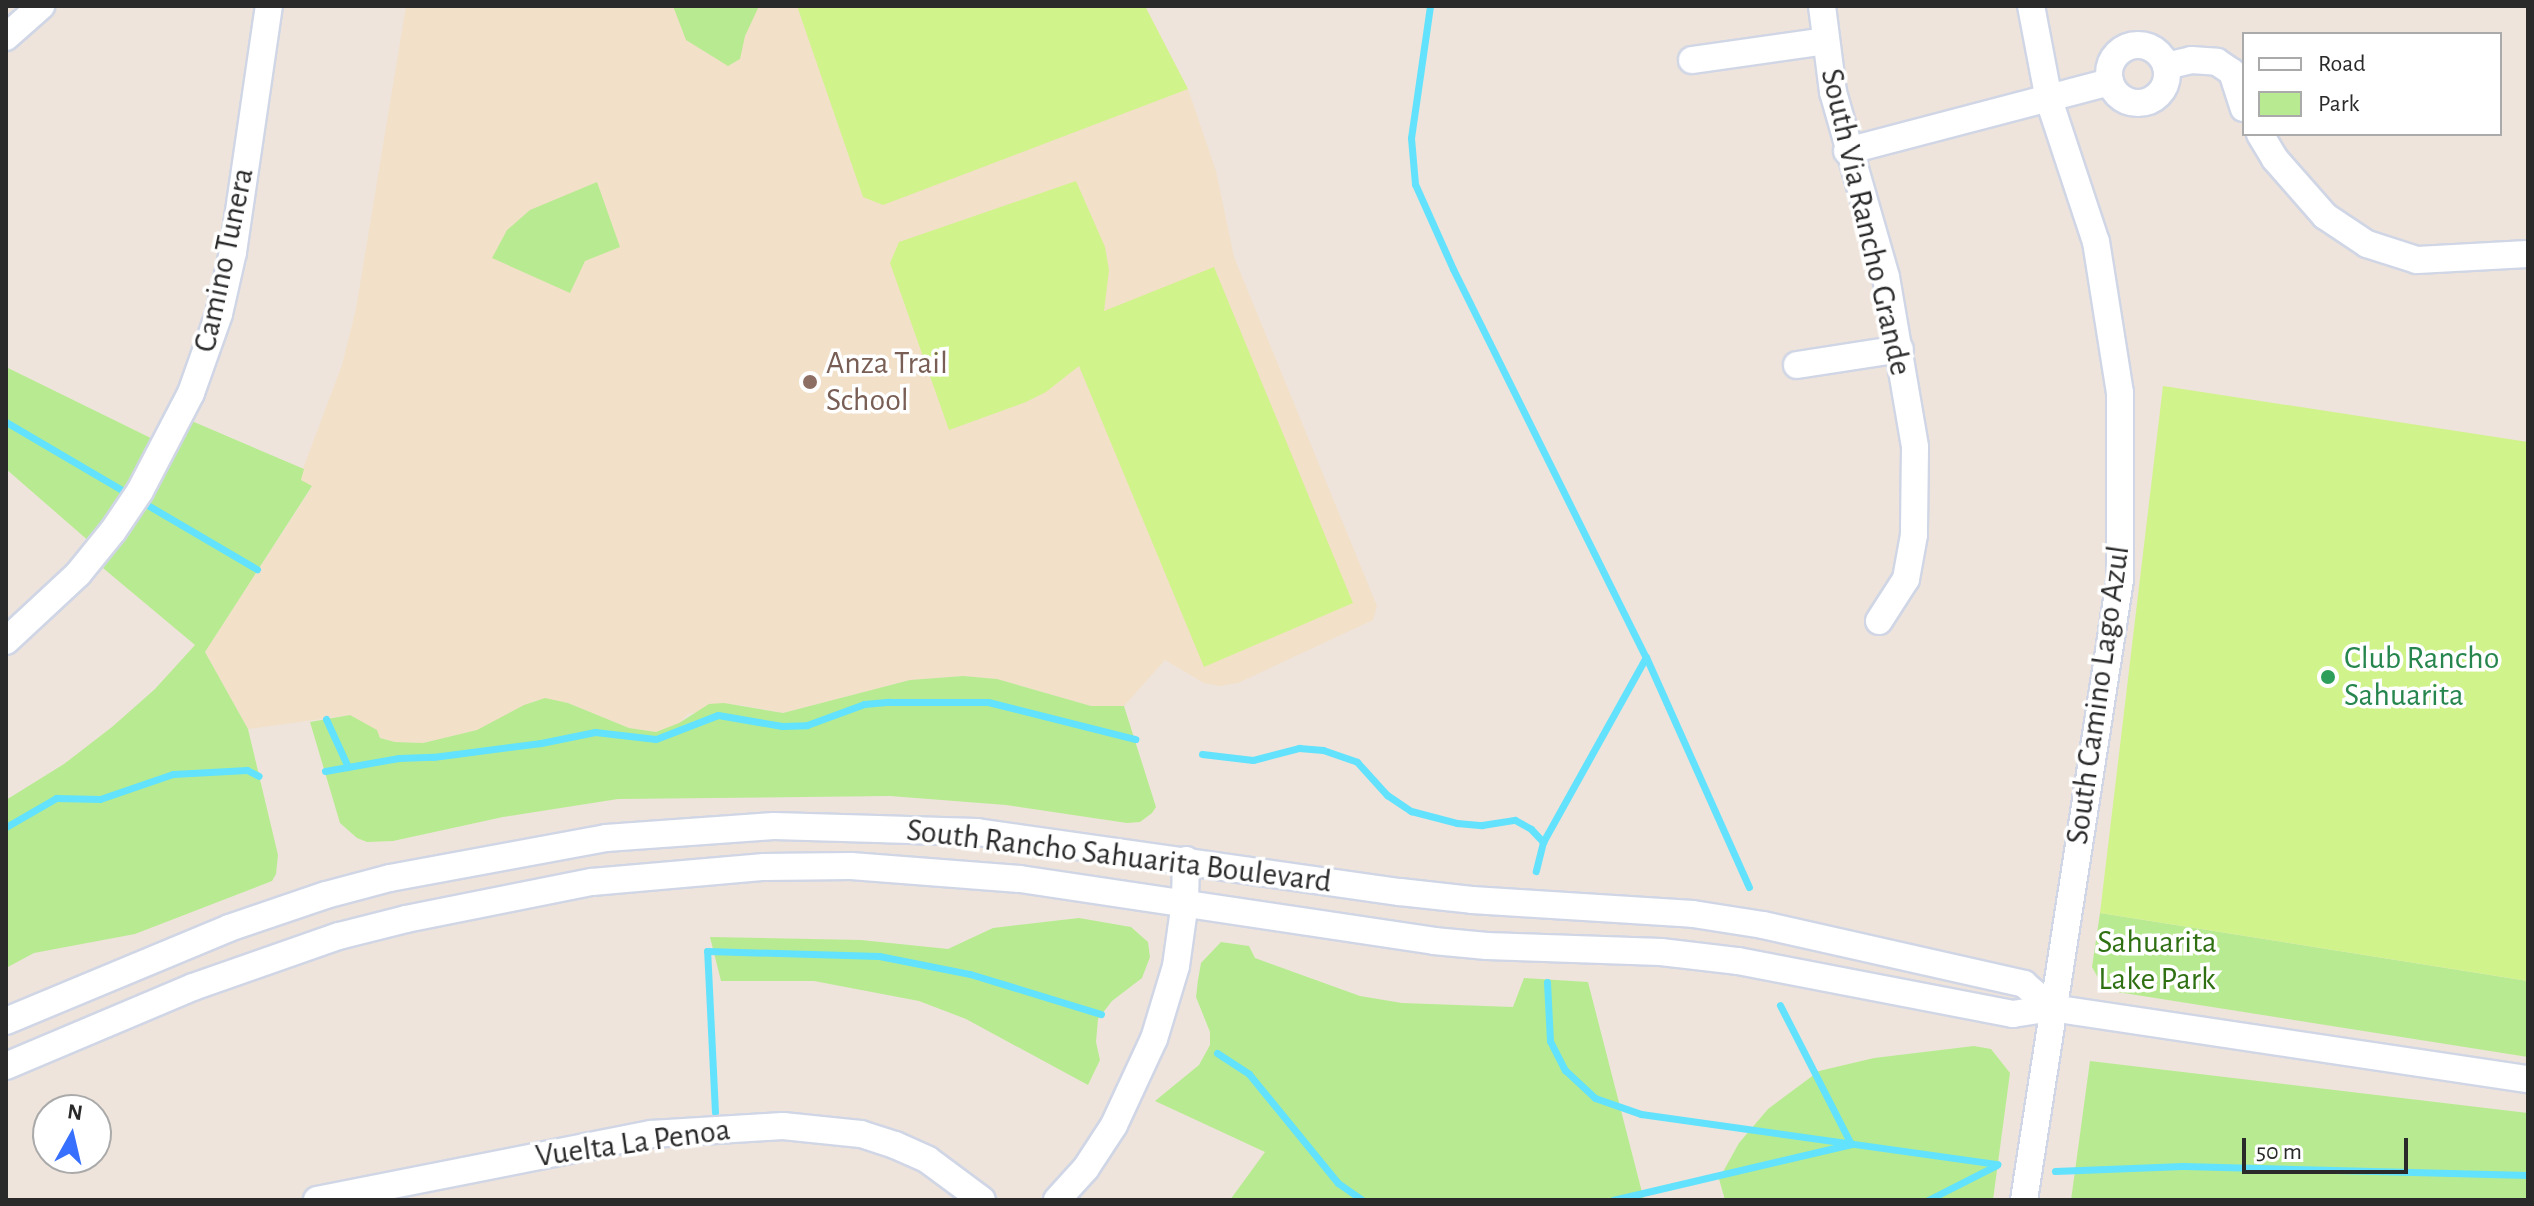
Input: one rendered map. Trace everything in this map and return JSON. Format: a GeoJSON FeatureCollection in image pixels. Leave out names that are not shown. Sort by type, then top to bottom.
{"type":"FeatureCollection","features":[{"type":"Feature","properties":{"kind":"street"},"geometry":{"type":"LineString","coordinates":[[6,37],[41,6]]}},
{"type":"Feature","properties":{"kind":"street","name":"Camino Tunera"},"geometry":{"type":"LineString","coordinates":[[6,641],[78,574],[113,531],[140,491],[191,393],[219,314],[233,252],[269,6]]}},
{"type":"Feature","properties":{"kind":"street","name":"South Via Rancho Grande"},"geometry":{"type":"LineString","coordinates":[[1822,6],[1825,41],[1847,151],[1886,277],[1915,447],[1914,535],[1906,579],[1879,621]]}},
{"type":"Feature","properties":{"kind":"street","name":"South Camino Lago Azul"},"geometry":{"type":"LineString","coordinates":[[2024,1200],[2120,580],[2120,393],[2096,242],[2049,100],[2031,6]]}},
{"type":"Feature","properties":{"kind":"street"},"geometry":{"type":"LineString","coordinates":[[1692,60],[1825,41]]}},
{"type":"Feature","properties":{"kind":"street"},"geometry":{"type":"LineString","coordinates":[[2130,46],[2152,49],[2166,66],[2163,88],[2146,102],[2124,100],[2110,82],[2112,60],[2130,46]]}},
{"type":"Feature","properties":{"kind":"street"},"geometry":{"type":"LineString","coordinates":[[2166,66],[2191,60],[2217,62],[2232,72],[2242,102]]}},
{"type":"Feature","properties":{"kind":"street"},"geometry":{"type":"LineString","coordinates":[[1847,151],[2110,82]]}},
{"type":"Feature","properties":{"kind":"street"},"geometry":{"type":"LineString","coordinates":[[2261,136],[2275,159],[2325,216],[2367,244],[2417,260],[2528,254]]}},
{"type":"Feature","properties":{"kind":"street"},"geometry":{"type":"LineString","coordinates":[[1797,365],[1900,349]]}},
{"type":"Feature","properties":{"kind":"street","name":"South Rancho Sahuarita Boulevard"},"geometry":{"type":"LineString","coordinates":[[6,1021],[229,928],[326,895],[390,878],[577,842],[678,831],[865,826],[977,832],[1414,894],[1693,914],[1763,925],[2024,984],[2052,1008]]}},
{"type":"Feature","properties":{"kind":"street"},"geometry":{"type":"LineString","coordinates":[[1057,1200],[1086,1168],[1114,1125],[1154,1039],[1176,966],[1185,902],[1186,860]]}},
{"type":"Feature","properties":{"kind":"street","name":"South Rancho Sahuarita Boulevard"},"geometry":{"type":"LineString","coordinates":[[6,1066],[193,987],[339,936],[499,898],[592,882],[764,867],[890,867],[1020,879],[1447,942],[1646,951],[1738,961],[2013,1014],[2052,1008],[2528,1079]]}},
{"type":"Feature","properties":{"kind":"street","name":"Vuelta La Penoa"},"geometry":{"type":"LineString","coordinates":[[317,1200],[651,1134],[754,1126],[821,1128],[873,1138],[928,1160],[982,1200]]}},
{"type":"Feature","properties":{"kind":"shaded area","name":"Anza Trail School"},"geometry":{"type":"Polygon","coordinates":[[[406,6],[1145,6],[1188,89],[1216,171],[1234,257],[1377,606],[1373,620],[1238,683],[1219,686],[1204,683],[1165,660],[1124,706],[1091,706],[997,679],[963,676],[910,680],[783,713],[740,705],[688,714],[679,723],[656,732],[629,728],[568,703],[536,700],[477,730],[423,743],[380,738],[376,730],[350,715],[248,729],[205,652],[312,487],[301,480],[301,474],[342,365],[356,309],[406,6]]]}},
{"type":"Feature","properties":{"kind":"green space"},"geometry":{"type":"Polygon","coordinates":[[[673,6],[759,6],[745,36],[740,59],[728,66],[686,40],[673,6]]]}},
{"type":"Feature","properties":{"kind":"green space"},"geometry":{"type":"Polygon","coordinates":[[[797,6],[1145,6],[1188,89],[883,205],[863,197],[797,6]]]}},
{"type":"Feature","properties":{"kind":"green space"},"geometry":{"type":"Polygon","coordinates":[[[1076,181],[1105,247],[1109,270],[1104,311],[1214,267],[1353,603],[1204,667],[1079,366],[1046,392],[1026,402],[949,430],[890,263],[899,242],[1076,181]]]}},
{"type":"Feature","properties":{"kind":"green space"},"geometry":{"type":"Polygon","coordinates":[[[597,182],[620,247],[585,261],[570,293],[492,258],[507,230],[530,210],[597,182]]]}},
{"type":"Feature","properties":{"kind":"green space"},"geometry":{"type":"Polygon","coordinates":[[[6,367],[165,445],[180,416],[304,469],[301,480],[312,486],[205,652],[248,729],[278,855],[272,881],[135,934],[34,953],[6,968],[6,800],[64,764],[112,727],[155,689],[195,645],[91,558],[98,549],[6,469],[6,367]]]}},
{"type":"Feature","properties":{"kind":"green space","name":"Club Rancho Sahuarita"},"geometry":{"type":"Polygon","coordinates":[[[2163,386],[2528,442],[2528,981],[2100,913],[2163,386]]]}},
{"type":"Feature","properties":{"kind":"green space"},"geometry":{"type":"Polygon","coordinates":[[[963,676],[997,679],[1091,706],[1124,706],[1156,807],[1152,813],[1140,822],[1127,823],[1006,805],[890,796],[618,799],[503,817],[393,841],[367,842],[357,838],[340,823],[310,722],[350,715],[377,730],[380,738],[423,743],[477,730],[524,705],[545,698],[568,703],[629,728],[656,732],[679,723],[709,704],[724,703],[783,713],[910,680],[963,676]]]}},
{"type":"Feature","properties":{"kind":"green space","name":"Sahuarita Lake Park"},"geometry":{"type":"Polygon","coordinates":[[[2100,913],[2528,981],[2528,1057],[2111,991],[2101,983],[2092,967],[2100,913]]]}},
{"type":"Feature","properties":{"kind":"green space"},"geometry":{"type":"Polygon","coordinates":[[[1079,918],[1131,927],[1148,942],[1150,957],[1142,978],[1112,1001],[1098,1019],[1096,1042],[1100,1060],[1088,1085],[966,1019],[919,1001],[814,981],[721,981],[710,937],[861,940],[948,949],[993,928],[1079,918]]]}},
{"type":"Feature","properties":{"kind":"green space"},"geometry":{"type":"Polygon","coordinates":[[[1221,942],[1249,946],[1255,958],[1360,996],[1402,1003],[1513,1007],[1524,978],[1588,982],[1644,1200],[1230,1200],[1265,1152],[1155,1101],[1199,1065],[1210,1045],[1210,1032],[1196,997],[1201,963],[1221,942]]]}},
{"type":"Feature","properties":{"kind":"green space"},"geometry":{"type":"Polygon","coordinates":[[[1974,1046],[1991,1049],[2010,1073],[1993,1200],[1725,1200],[1719,1179],[1739,1143],[1768,1109],[1819,1071],[1874,1058],[1974,1046]]]}},
{"type":"Feature","properties":{"kind":"green space"},"geometry":{"type":"Polygon","coordinates":[[[2090,1061],[2528,1113],[2528,1200],[2071,1200],[2090,1061]]]}},
{"type":"Feature","properties":{"kind":"waterway"},"geometry":{"type":"LineString","coordinates":[[1430,6],[1411,138],[1415,184],[1453,269],[1646,657],[1543,842],[1536,871]]}},
{"type":"Feature","properties":{"kind":"waterway"},"geometry":{"type":"LineString","coordinates":[[6,422],[257,569]]}},
{"type":"Feature","properties":{"kind":"waterway"},"geometry":{"type":"LineString","coordinates":[[1646,657],[1749,887]]}},
{"type":"Feature","properties":{"kind":"waterway"},"geometry":{"type":"LineString","coordinates":[[325,771],[399,758],[433,757],[541,743],[595,732],[656,739],[718,715],[782,726],[807,725],[864,704],[889,702],[988,702],[1135,739]]}},
{"type":"Feature","properties":{"kind":"waterway"},"geometry":{"type":"LineString","coordinates":[[326,719],[348,767]]}},
{"type":"Feature","properties":{"kind":"waterway"},"geometry":{"type":"LineString","coordinates":[[1202,754],[1253,760],[1299,748],[1323,750],[1357,762],[1387,795],[1411,811],[1457,823],[1482,825],[1515,820],[1531,829],[1543,842]]}},
{"type":"Feature","properties":{"kind":"waterway"},"geometry":{"type":"LineString","coordinates":[[6,827],[56,798],[100,799],[173,774],[247,770],[259,776]]}},
{"type":"Feature","properties":{"kind":"waterway"},"geometry":{"type":"LineString","coordinates":[[715,1112],[707,951],[879,956],[970,974],[1101,1014]]}},
{"type":"Feature","properties":{"kind":"waterway"},"geometry":{"type":"LineString","coordinates":[[1547,982],[1550,1041],[1565,1070],[1595,1098],[1641,1114],[1998,1164]]}},
{"type":"Feature","properties":{"kind":"waterway"},"geometry":{"type":"LineString","coordinates":[[1613,1200],[1851,1144],[1780,1005]]}},
{"type":"Feature","properties":{"kind":"waterway"},"geometry":{"type":"LineString","coordinates":[[1217,1053],[1249,1074],[1338,1183],[1362,1200]]}},
{"type":"Feature","properties":{"kind":"waterway"},"geometry":{"type":"LineString","coordinates":[[1928,1200],[1997,1165]]}},
{"type":"Feature","properties":{"kind":"waterway"},"geometry":{"type":"LineString","coordinates":[[2055,1171],[2183,1166],[2528,1175]]}},
{"type":"Feature","properties":{"kind":"place","name":"Anza Trail School"},"geometry":{"type":"Point","coordinates":[810,382]}},
{"type":"Feature","properties":{"kind":"place","name":"Club Rancho Sahuarita"},"geometry":{"type":"Point","coordinates":[2328,677]}}]}
